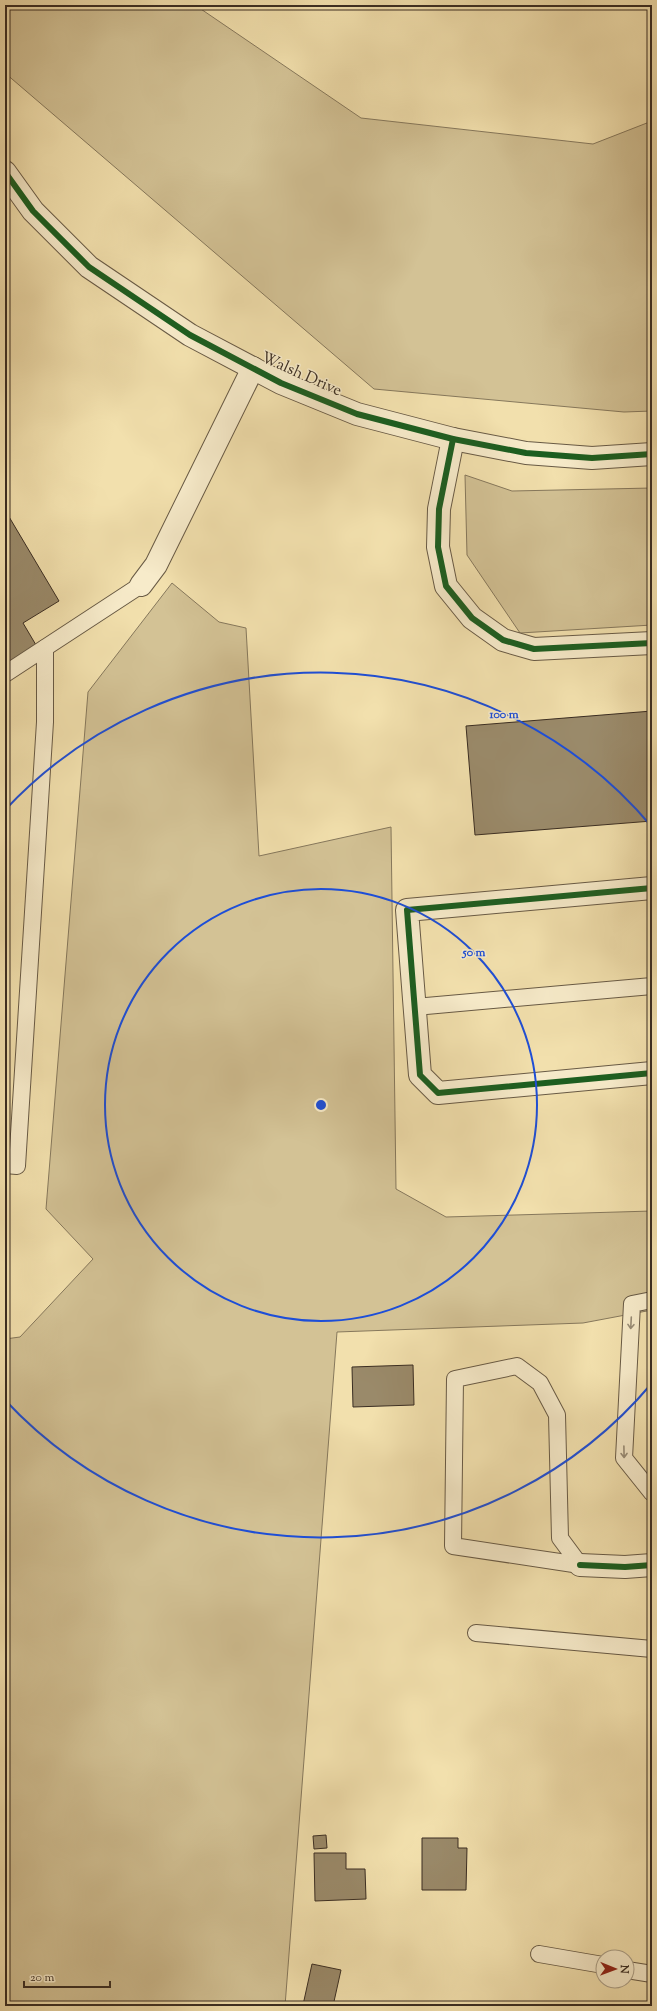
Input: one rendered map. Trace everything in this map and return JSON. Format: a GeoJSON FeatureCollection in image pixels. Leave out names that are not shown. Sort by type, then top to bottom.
{"type":"FeatureCollection","features":[{"type":"Feature","properties":{"kind":"street","name":"Walsh Drive"},"geometry":{"type":"LineString","coordinates":[[5,172],[33,211],[89,267],[190,336],[281,383],[357,414],[453,439],[526,453],[592,458],[652,454]]}},
{"type":"Feature","properties":{"kind":"street"},"geometry":{"type":"LineString","coordinates":[[140,585],[156,565],[253,368]]}},
{"type":"Feature","properties":{"kind":"street"},"geometry":{"type":"LineString","coordinates":[[453,439],[439,509],[438,546],[446,586],[472,618],[503,640],[534,649],[652,643]]}},
{"type":"Feature","properties":{"kind":"street"},"geometry":{"type":"LineString","coordinates":[[652,888],[407,910],[420,1076],[438,1093],[652,1074]]}},
{"type":"Feature","properties":{"kind":"street"},"geometry":{"type":"LineString","coordinates":[[580,1565],[626,1567],[652,1565]]}},
{"type":"Feature","properties":{"kind":"lane"},"geometry":{"type":"LineString","coordinates":[[5,674],[140,585]]}},
{"type":"Feature","properties":{"kind":"lane"},"geometry":{"type":"LineString","coordinates":[[5,1165],[17,1166],[44,730],[46,648]]}},
{"type":"Feature","properties":{"kind":"lane"},"geometry":{"type":"LineString","coordinates":[[415,1007],[652,986]]}},
{"type":"Feature","properties":{"kind":"lane"},"geometry":{"type":"LineString","coordinates":[[652,1300],[632,1304],[624,1458],[652,1493]]}},
{"type":"Feature","properties":{"kind":"lane"},"geometry":{"type":"LineString","coordinates":[[517,1366],[540,1383],[557,1415],[560,1538],[580,1565],[453,1546],[455,1379],[517,1366]]}},
{"type":"Feature","properties":{"kind":"lane"},"geometry":{"type":"LineString","coordinates":[[476,1633],[652,1649]]}},
{"type":"Feature","properties":{"kind":"lane"},"geometry":{"type":"LineString","coordinates":[[539,1954],[595,1964]]}},
{"type":"Feature","properties":{"kind":"lane"},"geometry":{"type":"LineString","coordinates":[[635,1971],[652,1974]]}},
{"type":"Feature","properties":{"kind":"shaded area"},"geometry":{"type":"Polygon","coordinates":[[[5,5],[195,5],[361,118],[593,144],[652,121],[652,411],[624,412],[374,389],[5,73],[5,5]]]}},
{"type":"Feature","properties":{"kind":"shaded area"},"geometry":{"type":"Polygon","coordinates":[[[465,475],[512,491],[652,488],[652,625],[520,633],[467,555],[465,475]]]}},
{"type":"Feature","properties":{"kind":"shaded area"},"geometry":{"type":"Polygon","coordinates":[[[172,583],[219,622],[246,628],[259,856],[391,827],[396,1189],[446,1217],[652,1211],[652,1310],[583,1323],[337,1332],[285,2006],[5,2006],[5,1339],[20,1337],[93,1259],[46,1209],[88,692],[172,583]]]}},
{"type":"Feature","properties":{"kind":"building"},"geometry":{"type":"Polygon","coordinates":[[[5,510],[59,601],[23,623],[36,645],[5,664],[5,510]]]}},
{"type":"Feature","properties":{"kind":"building"},"geometry":{"type":"Polygon","coordinates":[[[652,711],[652,821],[475,835],[466,726],[652,711]]]}},
{"type":"Feature","properties":{"kind":"building"},"geometry":{"type":"Polygon","coordinates":[[[413,1365],[414,1405],[353,1407],[352,1367],[413,1365]]]}},
{"type":"Feature","properties":{"kind":"building"},"geometry":{"type":"Polygon","coordinates":[[[326,1835],[327,1848],[314,1849],[313,1836],[326,1835]]]}},
{"type":"Feature","properties":{"kind":"building"},"geometry":{"type":"Polygon","coordinates":[[[422,1838],[458,1838],[458,1848],[467,1848],[466,1890],[422,1890],[422,1838]]]}},
{"type":"Feature","properties":{"kind":"building"},"geometry":{"type":"Polygon","coordinates":[[[314,1853],[346,1853],[346,1869],[365,1869],[366,1899],[315,1901],[314,1853]]]}},
{"type":"Feature","properties":{"kind":"building"},"geometry":{"type":"Polygon","coordinates":[[[312,1964],[341,1970],[333,2006],[303,2005],[312,1964]]]}},
{"type":"Feature","properties":{"kind":"cycle path"},"geometry":{"type":"LineString","coordinates":[[5,172],[33,211],[89,267],[190,335],[281,383],[357,414],[453,439],[526,453],[592,458],[652,454]]}},
{"type":"Feature","properties":{"kind":"cycle path"},"geometry":{"type":"LineString","coordinates":[[453,439],[439,509],[438,547],[446,586],[472,618],[503,640],[534,649],[652,643]]}},
{"type":"Feature","properties":{"kind":"cycle path"},"geometry":{"type":"LineString","coordinates":[[652,888],[407,910],[420,1075],[438,1093],[652,1073]]}},
{"type":"Feature","properties":{"kind":"cycle path"},"geometry":{"type":"LineString","coordinates":[[580,1565],[625,1567],[652,1565]]}}]}
